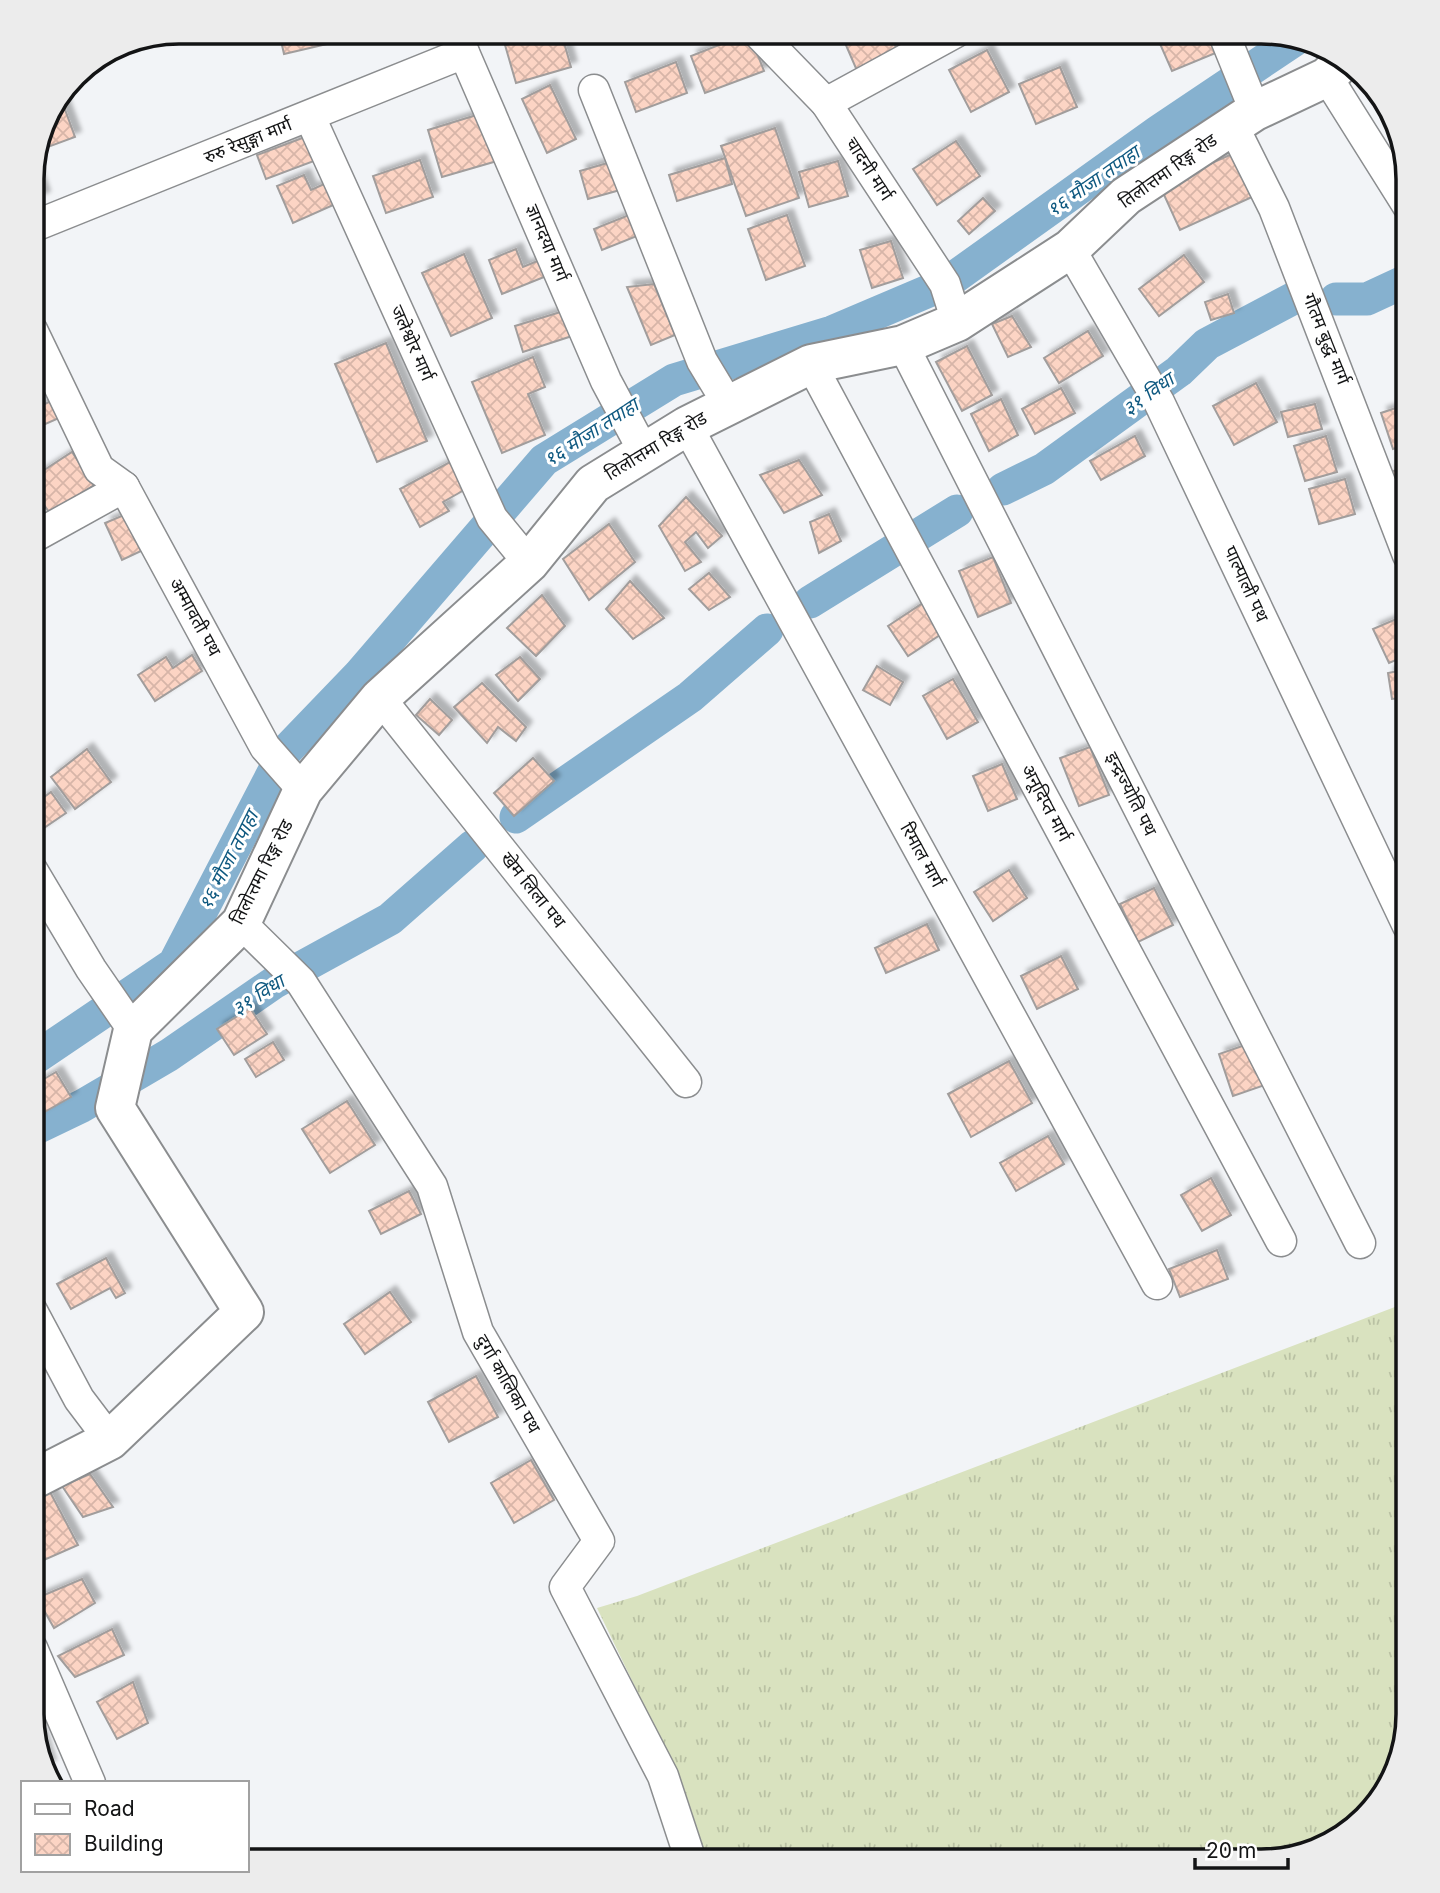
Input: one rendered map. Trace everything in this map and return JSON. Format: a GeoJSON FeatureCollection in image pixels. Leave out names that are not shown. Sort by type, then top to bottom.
{"type":"FeatureCollection","features":[{"type":"Feature","properties":{"kind":"street","name":"रुरु रेसुङ्गा मार्ग"},"geometry":{"type":"LineString","coordinates":[[44,222],[310,117],[456,44]]}},
{"type":"Feature","properties":{"kind":"street","name":"ज्ञानदया मार्ग"},"geometry":{"type":"LineString","coordinates":[[461,44],[606,381],[644,452]]}},
{"type":"Feature","properties":{"kind":"street","name":"चादनी मार्ग"},"geometry":{"type":"LineString","coordinates":[[769,44],[826,103],[945,284],[957,322]]}},
{"type":"Feature","properties":{"kind":"street"},"geometry":{"type":"LineString","coordinates":[[826,103],[934,44]]}},
{"type":"Feature","properties":{"kind":"street","name":"गौतम बुद्ध मार्ग"},"geometry":{"type":"LineString","coordinates":[[1228,44],[1236,63],[1244,119],[1274,208],[1396,522]]}},
{"type":"Feature","properties":{"kind":"street"},"geometry":{"type":"LineString","coordinates":[[1336,68],[1396,181]]}},
{"type":"Feature","properties":{"kind":"street","name":"तिलोत्तमा रिङ्ग रोड"},"geometry":{"type":"LineString","coordinates":[[132,1031],[242,923],[303,790],[380,698],[528,562],[593,484],[687,426],[811,364],[903,345],[957,322],[1070,249],[1126,196],[1244,119],[1336,68]]}},
{"type":"Feature","properties":{"kind":"street"},"geometry":{"type":"LineString","coordinates":[[594,90],[702,361],[728,404]]}},
{"type":"Feature","properties":{"kind":"street","name":"जलेश्वोर मार्ग"},"geometry":{"type":"LineString","coordinates":[[310,117],[492,518],[528,562]]}},
{"type":"Feature","properties":{"kind":"street","name":"पाल्पाली पथ"},"geometry":{"type":"LineString","coordinates":[[1070,249],[1159,402],[1396,899]]}},
{"type":"Feature","properties":{"kind":"street","name":"इन्द्रज्योति पथ"},"geometry":{"type":"LineString","coordinates":[[903,345],[1360,1243]]}},
{"type":"Feature","properties":{"kind":"street","name":"अम्मावती पथ"},"geometry":{"type":"LineString","coordinates":[[44,355],[99,469],[124,487],[265,747],[303,790]]}},
{"type":"Feature","properties":{"kind":"street","name":"अनूदिप्त मार्ग"},"geometry":{"type":"LineString","coordinates":[[811,364],[1281,1241]]}},
{"type":"Feature","properties":{"kind":"street","name":"रिमाल मार्ग"},"geometry":{"type":"LineString","coordinates":[[687,426],[1157,1284]]}},
{"type":"Feature","properties":{"kind":"street"},"geometry":{"type":"LineString","coordinates":[[44,531],[124,487]]}},
{"type":"Feature","properties":{"kind":"street","name":"खेम लिला पथ"},"geometry":{"type":"LineString","coordinates":[[380,698],[686,1082]]}},
{"type":"Feature","properties":{"kind":"street"},"geometry":{"type":"LineString","coordinates":[[44,890],[132,1031],[115,1108],[244,1312],[110,1440],[44,1474]]}},
{"type":"Feature","properties":{"kind":"street","name":"दुर्गा कालिका पथ"},"geometry":{"type":"LineString","coordinates":[[242,923],[301,982],[432,1186],[478,1332],[599,1541],[565,1587],[663,1776],[687,1849]]}},
{"type":"Feature","properties":{"kind":"street"},"geometry":{"type":"LineString","coordinates":[[44,1333],[79,1399],[110,1440]]}},
{"type":"Feature","properties":{"kind":"street"},"geometry":{"type":"LineString","coordinates":[[44,1676],[89,1781]]}},
{"type":"Feature","properties":{"kind":"green space"},"geometry":{"type":"Polygon","coordinates":[[[1396,1307],[1395,1732],[1386,1766],[1363,1803],[1350,1816],[1313,1839],[1296,1845],[1261,1849],[702,1849],[680,1780],[597,1608],[637,1596],[1396,1307]]]}},
{"type":"Feature","properties":{"kind":"building"},"geometry":{"type":"Polygon","coordinates":[[[282,44],[327,44],[284,54],[282,44]]]}},
{"type":"Feature","properties":{"kind":"building"},"geometry":{"type":"Polygon","coordinates":[[[564,44],[571,67],[516,83],[505,45],[564,44]]]}},
{"type":"Feature","properties":{"kind":"building"},"geometry":{"type":"Polygon","coordinates":[[[721,44],[753,44],[764,71],[705,93],[691,56],[721,44]]]}},
{"type":"Feature","properties":{"kind":"building"},"geometry":{"type":"Polygon","coordinates":[[[845,44],[894,44],[899,54],[858,73],[845,44]]]}},
{"type":"Feature","properties":{"kind":"building"},"geometry":{"type":"Polygon","coordinates":[[[1160,44],[1215,44],[1218,52],[1172,71],[1160,44]]]}},
{"type":"Feature","properties":{"kind":"building"},"geometry":{"type":"Polygon","coordinates":[[[987,50],[1009,92],[971,112],[949,70],[987,50]]]}},
{"type":"Feature","properties":{"kind":"building"},"geometry":{"type":"Polygon","coordinates":[[[676,62],[687,93],[636,112],[625,82],[676,62]]]}},
{"type":"Feature","properties":{"kind":"building"},"geometry":{"type":"Polygon","coordinates":[[[1060,67],[1077,107],[1036,124],[1019,84],[1060,67]]]}},
{"type":"Feature","properties":{"kind":"building"},"geometry":{"type":"Polygon","coordinates":[[[550,85],[576,139],[547,153],[522,99],[550,85]]]}},
{"type":"Feature","properties":{"kind":"building"},"geometry":{"type":"Polygon","coordinates":[[[64,108],[75,137],[47,147],[64,108]]]}},
{"type":"Feature","properties":{"kind":"building"},"geometry":{"type":"Polygon","coordinates":[[[483,113],[497,161],[442,177],[428,130],[483,113]]]}},
{"type":"Feature","properties":{"kind":"building"},"geometry":{"type":"Polygon","coordinates":[[[775,128],[799,198],[746,216],[721,146],[775,128]]]}},
{"type":"Feature","properties":{"kind":"building"},"geometry":{"type":"Polygon","coordinates":[[[305,137],[314,161],[266,179],[257,155],[305,137]]]}},
{"type":"Feature","properties":{"kind":"building"},"geometry":{"type":"Polygon","coordinates":[[[956,141],[980,176],[937,205],[913,169],[956,141]]]}},
{"type":"Feature","properties":{"kind":"building"},"geometry":{"type":"Polygon","coordinates":[[[1232,154],[1252,197],[1180,230],[1160,186],[1232,154]]]}},
{"type":"Feature","properties":{"kind":"building"},"geometry":{"type":"Polygon","coordinates":[[[725,158],[732,184],[677,201],[669,175],[725,158]]]}},
{"type":"Feature","properties":{"kind":"building"},"geometry":{"type":"Polygon","coordinates":[[[420,160],[433,197],[386,213],[373,176],[420,160]]]}},
{"type":"Feature","properties":{"kind":"building"},"geometry":{"type":"Polygon","coordinates":[[[838,161],[848,196],[809,207],[799,172],[838,161]]]}},
{"type":"Feature","properties":{"kind":"building"},"geometry":{"type":"Polygon","coordinates":[[[611,162],[620,190],[588,199],[580,171],[611,162]]]}},
{"type":"Feature","properties":{"kind":"building"},"geometry":{"type":"Polygon","coordinates":[[[304,175],[311,190],[331,181],[340,202],[293,223],[277,186],[304,175]]]}},
{"type":"Feature","properties":{"kind":"building"},"geometry":{"type":"Polygon","coordinates":[[[983,198],[995,211],[969,234],[958,221],[983,198]]]}},
{"type":"Feature","properties":{"kind":"building"},"geometry":{"type":"Polygon","coordinates":[[[629,215],[637,236],[602,250],[594,229],[629,215]]]}},
{"type":"Feature","properties":{"kind":"building"},"geometry":{"type":"Polygon","coordinates":[[[787,215],[805,266],[766,280],[748,229],[787,215]]]}},
{"type":"Feature","properties":{"kind":"building"},"geometry":{"type":"Polygon","coordinates":[[[891,241],[903,278],[872,288],[860,250],[891,241]]]}},
{"type":"Feature","properties":{"kind":"building"},"geometry":{"type":"Polygon","coordinates":[[[516,249],[523,267],[552,255],[549,275],[502,294],[489,260],[516,249]]]}},
{"type":"Feature","properties":{"kind":"building"},"geometry":{"type":"Polygon","coordinates":[[[464,254],[492,318],[451,336],[422,273],[464,254]]]}},
{"type":"Feature","properties":{"kind":"building"},"geometry":{"type":"Polygon","coordinates":[[[1184,255],[1204,282],[1159,316],[1139,289],[1184,255]]]}},
{"type":"Feature","properties":{"kind":"building"},"geometry":{"type":"Polygon","coordinates":[[[654,284],[675,335],[651,345],[627,287],[654,284]]]}},
{"type":"Feature","properties":{"kind":"building"},"geometry":{"type":"Polygon","coordinates":[[[1228,294],[1234,313],[1211,320],[1205,302],[1228,294]]]}},
{"type":"Feature","properties":{"kind":"building"},"geometry":{"type":"Polygon","coordinates":[[[567,310],[575,335],[523,352],[515,326],[567,310]]]}},
{"type":"Feature","properties":{"kind":"building"},"geometry":{"type":"Polygon","coordinates":[[[1012,316],[1031,347],[1008,357],[992,324],[1012,316]]]}},
{"type":"Feature","properties":{"kind":"building"},"geometry":{"type":"Polygon","coordinates":[[[1088,331],[1103,356],[1059,383],[1044,358],[1088,331]]]}},
{"type":"Feature","properties":{"kind":"building"},"geometry":{"type":"Polygon","coordinates":[[[386,343],[427,441],[377,462],[335,364],[386,343]]]}},
{"type":"Feature","properties":{"kind":"building"},"geometry":{"type":"Polygon","coordinates":[[[967,346],[992,395],[962,411],[936,362],[967,346]]]}},
{"type":"Feature","properties":{"kind":"building"},"geometry":{"type":"Polygon","coordinates":[[[533,357],[545,387],[528,394],[545,435],[502,453],[472,382],[533,357]]]}},
{"type":"Feature","properties":{"kind":"building"},"geometry":{"type":"Polygon","coordinates":[[[1256,383],[1277,422],[1234,445],[1213,406],[1256,383]]]}},
{"type":"Feature","properties":{"kind":"building"},"geometry":{"type":"Polygon","coordinates":[[[1061,388],[1075,413],[1035,434],[1022,409],[1061,388]]]}},
{"type":"Feature","properties":{"kind":"building"},"geometry":{"type":"Polygon","coordinates":[[[1001,399],[1018,435],[989,451],[971,414],[1001,399]]]}},
{"type":"Feature","properties":{"kind":"building"},"geometry":{"type":"Polygon","coordinates":[[[51,401],[59,418],[44,425],[44,404],[51,401]]]}},
{"type":"Feature","properties":{"kind":"building"},"geometry":{"type":"Polygon","coordinates":[[[1315,404],[1322,429],[1288,437],[1281,412],[1315,404]]]}},
{"type":"Feature","properties":{"kind":"building"},"geometry":{"type":"Polygon","coordinates":[[[1396,408],[1396,448],[1393,449],[1381,413],[1396,408]]]}},
{"type":"Feature","properties":{"kind":"building"},"geometry":{"type":"Polygon","coordinates":[[[1135,436],[1145,456],[1101,480],[1090,461],[1135,436]]]}},
{"type":"Feature","properties":{"kind":"building"},"geometry":{"type":"Polygon","coordinates":[[[1326,436],[1337,472],[1305,481],[1294,446],[1326,436]]]}},
{"type":"Feature","properties":{"kind":"building"},"geometry":{"type":"Polygon","coordinates":[[[72,452],[94,485],[50,514],[44,505],[44,470],[72,452]]]}},
{"type":"Feature","properties":{"kind":"building"},"geometry":{"type":"Polygon","coordinates":[[[799,460],[822,495],[784,513],[760,475],[799,460]]]}},
{"type":"Feature","properties":{"kind":"building"},"geometry":{"type":"Polygon","coordinates":[[[450,462],[466,489],[443,502],[449,511],[420,527],[400,489],[450,462]]]}},
{"type":"Feature","properties":{"kind":"building"},"geometry":{"type":"Polygon","coordinates":[[[1396,470],[1396,488],[1390,472],[1396,470]]]}},
{"type":"Feature","properties":{"kind":"building"},"geometry":{"type":"Polygon","coordinates":[[[1345,479],[1355,514],[1319,524],[1309,489],[1345,479]]]}},
{"type":"Feature","properties":{"kind":"building"},"geometry":{"type":"Polygon","coordinates":[[[686,497],[722,536],[708,548],[696,532],[685,542],[701,562],[685,571],[659,526],[686,497]]]}},
{"type":"Feature","properties":{"kind":"building"},"geometry":{"type":"Polygon","coordinates":[[[829,514],[841,541],[819,553],[810,522],[829,514]]]}},
{"type":"Feature","properties":{"kind":"building"},"geometry":{"type":"Polygon","coordinates":[[[124,515],[141,551],[122,560],[105,523],[124,515]]]}},
{"type":"Feature","properties":{"kind":"building"},"geometry":{"type":"Polygon","coordinates":[[[609,524],[635,562],[589,600],[563,559],[609,524]]]}},
{"type":"Feature","properties":{"kind":"building"},"geometry":{"type":"Polygon","coordinates":[[[993,557],[1011,603],[978,617],[959,571],[993,557]]]}},
{"type":"Feature","properties":{"kind":"building"},"geometry":{"type":"Polygon","coordinates":[[[709,573],[730,597],[709,610],[689,589],[709,573]]]}},
{"type":"Feature","properties":{"kind":"building"},"geometry":{"type":"Polygon","coordinates":[[[630,581],[664,618],[633,639],[606,609],[630,581]]]}},
{"type":"Feature","properties":{"kind":"building"},"geometry":{"type":"Polygon","coordinates":[[[542,595],[565,626],[536,656],[507,628],[542,595]]]}},
{"type":"Feature","properties":{"kind":"building"},"geometry":{"type":"Polygon","coordinates":[[[923,603],[943,633],[908,656],[888,626],[923,603]]]}},
{"type":"Feature","properties":{"kind":"building"},"geometry":{"type":"Polygon","coordinates":[[[1396,619],[1396,660],[1389,663],[1373,629],[1396,619]]]}},
{"type":"Feature","properties":{"kind":"building"},"geometry":{"type":"Polygon","coordinates":[[[192,655],[202,671],[155,701],[138,675],[166,657],[173,668],[192,655]]]}},
{"type":"Feature","properties":{"kind":"building"},"geometry":{"type":"Polygon","coordinates":[[[520,657],[540,679],[518,701],[496,675],[520,657]]]}},
{"type":"Feature","properties":{"kind":"building"},"geometry":{"type":"Polygon","coordinates":[[[877,666],[903,682],[890,705],[863,690],[877,666]]]}},
{"type":"Feature","properties":{"kind":"building"},"geometry":{"type":"Polygon","coordinates":[[[1396,671],[1396,698],[1392,699],[1388,673],[1396,671]]]}},
{"type":"Feature","properties":{"kind":"building"},"geometry":{"type":"Polygon","coordinates":[[[953,679],[978,722],[947,739],[923,696],[953,679]]]}},
{"type":"Feature","properties":{"kind":"building"},"geometry":{"type":"Polygon","coordinates":[[[482,683],[526,727],[516,741],[498,727],[487,743],[454,707],[482,683]]]}},
{"type":"Feature","properties":{"kind":"building"},"geometry":{"type":"Polygon","coordinates":[[[430,699],[452,720],[439,735],[416,715],[430,699]]]}},
{"type":"Feature","properties":{"kind":"building"},"geometry":{"type":"Polygon","coordinates":[[[1090,747],[1109,795],[1079,806],[1060,758],[1090,747]]]}},
{"type":"Feature","properties":{"kind":"building"},"geometry":{"type":"Polygon","coordinates":[[[87,749],[111,782],[75,809],[51,777],[87,749]]]}},
{"type":"Feature","properties":{"kind":"building"},"geometry":{"type":"Polygon","coordinates":[[[533,758],[554,781],[514,816],[494,793],[533,758]]]}},
{"type":"Feature","properties":{"kind":"building"},"geometry":{"type":"Polygon","coordinates":[[[1002,764],[1017,799],[988,811],[973,776],[1002,764]]]}},
{"type":"Feature","properties":{"kind":"building"},"geometry":{"type":"Polygon","coordinates":[[[51,792],[66,813],[44,828],[44,797],[51,792]]]}},
{"type":"Feature","properties":{"kind":"building"},"geometry":{"type":"Polygon","coordinates":[[[1009,870],[1027,898],[993,921],[974,892],[1009,870]]]}},
{"type":"Feature","properties":{"kind":"building"},"geometry":{"type":"Polygon","coordinates":[[[1154,888],[1173,925],[1138,942],[1120,904],[1154,888]]]}},
{"type":"Feature","properties":{"kind":"building"},"geometry":{"type":"Polygon","coordinates":[[[927,924],[939,950],[886,973],[875,948],[927,924]]]}},
{"type":"Feature","properties":{"kind":"building"},"geometry":{"type":"Polygon","coordinates":[[[1061,956],[1078,989],[1037,1009],[1021,976],[1061,956]]]}},
{"type":"Feature","properties":{"kind":"building"},"geometry":{"type":"Polygon","coordinates":[[[250,1008],[267,1034],[234,1055],[217,1029],[250,1008]]]}},
{"type":"Feature","properties":{"kind":"building"},"geometry":{"type":"Polygon","coordinates":[[[273,1042],[284,1060],[256,1077],[245,1059],[273,1042]]]}},
{"type":"Feature","properties":{"kind":"building"},"geometry":{"type":"Polygon","coordinates":[[[1251,1043],[1265,1085],[1233,1096],[1219,1054],[1251,1043]]]}},
{"type":"Feature","properties":{"kind":"building"},"geometry":{"type":"Polygon","coordinates":[[[1009,1061],[1032,1103],[971,1137],[948,1094],[1009,1061]]]}},
{"type":"Feature","properties":{"kind":"building"},"geometry":{"type":"Polygon","coordinates":[[[56,1072],[71,1097],[44,1112],[44,1079],[56,1072]]]}},
{"type":"Feature","properties":{"kind":"building"},"geometry":{"type":"Polygon","coordinates":[[[347,1101],[375,1145],[330,1173],[302,1129],[347,1101]]]}},
{"type":"Feature","properties":{"kind":"building"},"geometry":{"type":"Polygon","coordinates":[[[1048,1136],[1064,1164],[1016,1191],[1000,1163],[1048,1136]]]}},
{"type":"Feature","properties":{"kind":"building"},"geometry":{"type":"Polygon","coordinates":[[[1211,1178],[1231,1215],[1202,1231],[1181,1195],[1211,1178]]]}},
{"type":"Feature","properties":{"kind":"building"},"geometry":{"type":"Polygon","coordinates":[[[409,1191],[421,1214],[381,1234],[369,1211],[409,1191]]]}},
{"type":"Feature","properties":{"kind":"building"},"geometry":{"type":"Polygon","coordinates":[[[1217,1250],[1228,1279],[1180,1297],[1169,1269],[1217,1250]]]}},
{"type":"Feature","properties":{"kind":"building"},"geometry":{"type":"Polygon","coordinates":[[[106,1258],[125,1293],[116,1298],[110,1288],[71,1309],[57,1284],[106,1258]]]}},
{"type":"Feature","properties":{"kind":"building"},"geometry":{"type":"Polygon","coordinates":[[[390,1292],[411,1322],[365,1354],[344,1324],[390,1292]]]}},
{"type":"Feature","properties":{"kind":"building"},"geometry":{"type":"Polygon","coordinates":[[[476,1376],[498,1417],[449,1442],[428,1402],[476,1376]]]}},
{"type":"Feature","properties":{"kind":"building"},"geometry":{"type":"Polygon","coordinates":[[[531,1460],[554,1500],[514,1523],[491,1483],[531,1460]]]}},
{"type":"Feature","properties":{"kind":"building"},"geometry":{"type":"Polygon","coordinates":[[[90,1474],[113,1507],[83,1517],[62,1486],[90,1474]]]}},
{"type":"Feature","properties":{"kind":"building"},"geometry":{"type":"Polygon","coordinates":[[[50,1492],[78,1545],[44,1560],[44,1495],[50,1492]]]}},
{"type":"Feature","properties":{"kind":"building"},"geometry":{"type":"Polygon","coordinates":[[[82,1579],[95,1603],[54,1628],[44,1610],[44,1595],[82,1579]]]}},
{"type":"Feature","properties":{"kind":"building"},"geometry":{"type":"Polygon","coordinates":[[[112,1629],[124,1655],[75,1677],[58,1656],[112,1629]]]}},
{"type":"Feature","properties":{"kind":"building"},"geometry":{"type":"Polygon","coordinates":[[[133,1682],[148,1723],[117,1739],[97,1702],[133,1682]]]}},
{"type":"Feature","properties":{"kind":"waterway","name":"१६ मौजा तपाहा"},"geometry":{"type":"LineString","coordinates":[[44,1052],[174,964],[283,754],[359,675],[544,460],[674,380],[832,332],[945,284],[1159,131],[1286,46]]}},
{"type":"Feature","properties":{"kind":"waterway","name":"३१ विधा"},"geometry":{"type":"LineString","coordinates":[[1336,299],[1367,299],[1396,286]]}},
{"type":"Feature","properties":{"kind":"waterway","name":"३१ विधा"},"geometry":{"type":"LineString","coordinates":[[1003,489],[1044,469],[1179,371],[1207,344],[1292,299]]}},
{"type":"Feature","properties":{"kind":"waterway","name":"३१ विधा"},"geometry":{"type":"LineString","coordinates":[[810,602],[957,511]]}},
{"type":"Feature","properties":{"kind":"waterway","name":"३१ विधा"},"geometry":{"type":"LineString","coordinates":[[516,817],[690,697],[767,630]]}},
{"type":"Feature","properties":{"kind":"waterway","name":"३१ विधा"},"geometry":{"type":"LineString","coordinates":[[44,1124],[82,1106],[169,1055],[275,982],[390,919],[473,846]]}}]}
